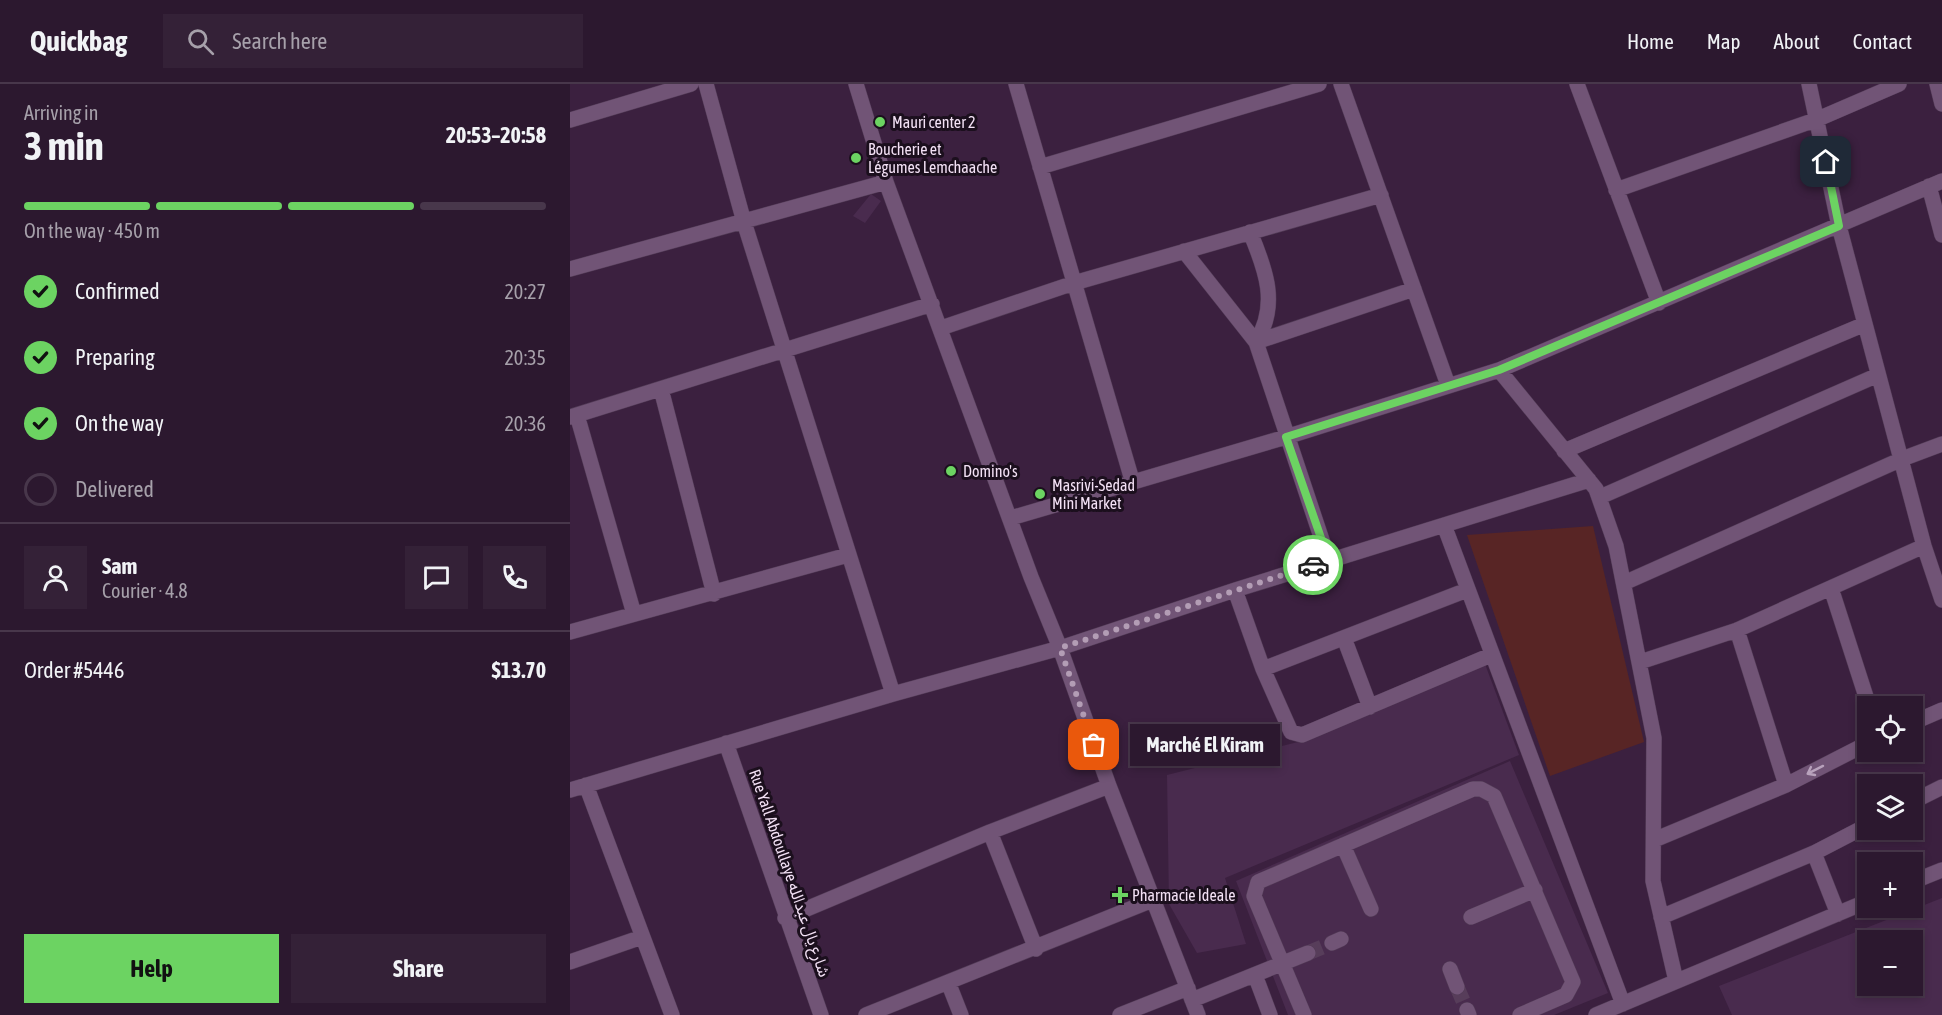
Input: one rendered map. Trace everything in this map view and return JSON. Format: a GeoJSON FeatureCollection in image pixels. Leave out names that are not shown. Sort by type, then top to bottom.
{"type":"FeatureCollection","features":[{"type":"Feature","properties":{"kind":"street"},"geometry":{"type":"LineString","coordinates":[[570,120],[691,84]]}},
{"type":"Feature","properties":{"kind":"street"},"geometry":{"type":"LineString","coordinates":[[706,84],[744,222],[893,694]]}},
{"type":"Feature","properties":{"kind":"street"},"geometry":{"type":"LineString","coordinates":[[856,84],[886,182],[1060,648],[1108,786],[1155,899],[1198,1015]]}},
{"type":"Feature","properties":{"kind":"street"},"geometry":{"type":"LineString","coordinates":[[1016,84],[1132,480]]}},
{"type":"Feature","properties":{"kind":"street"},"geometry":{"type":"LineString","coordinates":[[1040,167],[1319,84]]}},
{"type":"Feature","properties":{"kind":"street"},"geometry":{"type":"LineString","coordinates":[[1341,84],[1448,385]]}},
{"type":"Feature","properties":{"kind":"street"},"geometry":{"type":"LineString","coordinates":[[1577,84],[1659,303]]}},
{"type":"Feature","properties":{"kind":"street"},"geometry":{"type":"LineString","coordinates":[[1809,84],[1839,226],[1924,546],[1942,600]]}},
{"type":"Feature","properties":{"kind":"street"},"geometry":{"type":"LineString","coordinates":[[1616,190],[1818,119],[1899,84]]}},
{"type":"Feature","properties":{"kind":"street"},"geometry":{"type":"LineString","coordinates":[[1937,84],[1942,104]]}},
{"type":"Feature","properties":{"kind":"street"},"geometry":{"type":"LineString","coordinates":[[570,269],[886,182]]}},
{"type":"Feature","properties":{"kind":"street"},"geometry":{"type":"LineString","coordinates":[[1011,518],[1132,480],[1286,437],[1499,370],[1936,184],[1942,234]]}},
{"type":"Feature","properties":{"kind":"street"},"geometry":{"type":"LineString","coordinates":[[941,328],[1074,283],[1381,195]]}},
{"type":"Feature","properties":{"kind":"street"},"geometry":{"type":"LineString","coordinates":[[1250,232],[1263,264],[1269,288],[1267,320],[1256,342]]}},
{"type":"Feature","properties":{"kind":"street"},"geometry":{"type":"LineString","coordinates":[[1184,251],[1256,342],[1329,561]]}},
{"type":"Feature","properties":{"kind":"street"},"geometry":{"type":"LineString","coordinates":[[1256,342],[1414,289]]}},
{"type":"Feature","properties":{"kind":"street"},"geometry":{"type":"LineString","coordinates":[[634,614],[573,416],[932,304]]}},
{"type":"Feature","properties":{"kind":"street"},"geometry":{"type":"LineString","coordinates":[[1564,451],[1865,324]]}},
{"type":"Feature","properties":{"kind":"street"},"geometry":{"type":"LineString","coordinates":[[1499,370],[1589,480],[1600,497],[1624,582],[1654,738],[1653,880],[1676,981]]}},
{"type":"Feature","properties":{"kind":"street"},"geometry":{"type":"LineString","coordinates":[[1600,497],[1878,375]]}},
{"type":"Feature","properties":{"kind":"street"},"geometry":{"type":"LineString","coordinates":[[661,389],[714,594]]}},
{"type":"Feature","properties":{"kind":"street"},"geometry":{"type":"LineString","coordinates":[[1624,582],[1902,459],[1942,444]]}},
{"type":"Feature","properties":{"kind":"street"},"geometry":{"type":"LineString","coordinates":[[570,790],[893,694],[1060,648],[1235,590],[1589,480]]}},
{"type":"Feature","properties":{"kind":"street"},"geometry":{"type":"LineString","coordinates":[[1444,525],[1623,1004]]}},
{"type":"Feature","properties":{"kind":"street"},"geometry":{"type":"LineString","coordinates":[[1640,662],[1737,630],[1924,546]]}},
{"type":"Feature","properties":{"kind":"street"},"geometry":{"type":"LineString","coordinates":[[570,633],[848,555]]}},
{"type":"Feature","properties":{"kind":"street"},"geometry":{"type":"LineString","coordinates":[[1831,588],[1866,696]]}},
{"type":"Feature","properties":{"kind":"street"},"geometry":{"type":"LineString","coordinates":[[1235,590],[1263,669],[1291,732],[1296,735],[1302,735],[1491,655]]}},
{"type":"Feature","properties":{"kind":"street"},"geometry":{"type":"LineString","coordinates":[[1263,669],[1467,590]]}},
{"type":"Feature","properties":{"kind":"street"},"geometry":{"type":"LineString","coordinates":[[1737,630],[1786,785]]}},
{"type":"Feature","properties":{"kind":"street"},"geometry":{"type":"LineString","coordinates":[[1344,638],[1370,707]]}},
{"type":"Feature","properties":{"kind":"street"},"geometry":{"type":"LineString","coordinates":[[1923,718],[1942,710]]}},
{"type":"Feature","properties":{"kind":"street","name":"Rue Yall Abdoullaye شارع يال عبدالله"},"geometry":{"type":"LineString","coordinates":[[726,743],[785,918],[821,1015]]}},
{"type":"Feature","properties":{"kind":"street"},"geometry":{"type":"LineString","coordinates":[[1654,840],[1786,785],[1857,750]]}},
{"type":"Feature","properties":{"kind":"street"},"geometry":{"type":"LineString","coordinates":[[586,785],[672,1015]]}},
{"type":"Feature","properties":{"kind":"street"},"geometry":{"type":"LineString","coordinates":[[785,918],[990,832],[1108,786]]}},
{"type":"Feature","properties":{"kind":"street"},"geometry":{"type":"LineString","coordinates":[[1923,796],[1942,787]]}},
{"type":"Feature","properties":{"kind":"street"},"geometry":{"type":"LineString","coordinates":[[1304,1015],[1254,896],[1255,887],[1265,877],[1473,789],[1481,789],[1494,796],[1573,982],[1566,994],[1520,1015]]}},
{"type":"Feature","properties":{"kind":"street"},"geometry":{"type":"LineString","coordinates":[[1661,917],[1814,853],[1857,831]]}},
{"type":"Feature","properties":{"kind":"street"},"geometry":{"type":"LineString","coordinates":[[990,832],[1036,949]]}},
{"type":"Feature","properties":{"kind":"street"},"geometry":{"type":"LineString","coordinates":[[1343,845],[1371,909]]}},
{"type":"Feature","properties":{"kind":"street"},"geometry":{"type":"LineString","coordinates":[[1814,853],[1838,914]]}},
{"type":"Feature","properties":{"kind":"street"},"geometry":{"type":"LineString","coordinates":[[1923,878],[1942,870]]}},
{"type":"Feature","properties":{"kind":"street"},"geometry":{"type":"LineString","coordinates":[[1471,917],[1535,890]]}},
{"type":"Feature","properties":{"kind":"street"},"geometry":{"type":"LineString","coordinates":[[866,1015],[1036,949],[1155,899]]}},
{"type":"Feature","properties":{"kind":"street"},"geometry":{"type":"LineString","coordinates":[[1596,1015],[1857,906]]}},
{"type":"Feature","properties":{"kind":"street"},"geometry":{"type":"LineString","coordinates":[[570,962],[642,937]]}},
{"type":"Feature","properties":{"kind":"street"},"geometry":{"type":"LineString","coordinates":[[1120,1015],[1254,975],[1308,952]]}},
{"type":"Feature","properties":{"kind":"street"},"geometry":{"type":"LineString","coordinates":[[1450,969],[1457,987]]}},
{"type":"Feature","properties":{"kind":"street"},"geometry":{"type":"LineString","coordinates":[[1254,975],[1270,1015]]}},
{"type":"Feature","properties":{"kind":"street"},"geometry":{"type":"LineString","coordinates":[[948,982],[961,1015]]}},
{"type":"Feature","properties":{"kind":"shaded area"},"geometry":{"type":"Polygon","coordinates":[[[871,194],[881,201],[865,223],[853,216],[871,194]]]}},
{"type":"Feature","properties":{"kind":"shaded area"},"geometry":{"type":"Polygon","coordinates":[[[1593,526],[1644,742],[1550,776],[1467,535],[1593,526]]]}},
{"type":"Feature","properties":{"kind":"shaded area"},"geometry":{"type":"Polygon","coordinates":[[[1485,664],[1519,755],[1225,878],[1246,944],[1197,953],[1169,904],[1167,775],[1314,738],[1485,664]]]}},
{"type":"Feature","properties":{"kind":"shaded area"},"geometry":{"type":"Polygon","coordinates":[[[1510,761],[1608,993],[1554,1015],[1288,1015],[1236,881],[1510,761]]]}},
{"type":"Feature","properties":{"kind":"shaded area"},"geometry":{"type":"Polygon","coordinates":[[[1942,898],[1942,1015],[1732,1015],[1719,986],[1857,932],[1857,996],[1923,996],[1923,930],[1861,930],[1891,918],[1923,918],[1923,905],[1942,898]]]}},
{"type":"Feature","properties":{"kind":"tunnel"},"geometry":{"type":"LineString","coordinates":[[1308,953],[1332,943]]}},
{"type":"Feature","properties":{"kind":"tunnel"},"geometry":{"type":"LineString","coordinates":[[1457,987],[1467,1010]]}},
{"type":"Feature","properties":{"kind":"way so far"},"geometry":{"type":"LineString","coordinates":[[1094,745],[1060,648],[1313,565]]}},
{"type":"Feature","properties":{"kind":"place","name":"Mauri center 2"},"geometry":{"type":"Point","coordinates":[880,122]}},
{"type":"Feature","properties":{"kind":"place","name":"Boucherie et Légumes Lemchaache"},"geometry":{"type":"Point","coordinates":[856,158]}},
{"type":"Feature","properties":{"kind":"place","name":"Domino's"},"geometry":{"type":"Point","coordinates":[951,471]}},
{"type":"Feature","properties":{"kind":"place","name":"Masrivi-Sedad Mini Market"},"geometry":{"type":"Point","coordinates":[1040,494]}},
{"type":"Feature","properties":{"kind":"place","name":"Marché El Kiram"},"geometry":{"type":"Point","coordinates":[1094,745]}},
{"type":"Feature","properties":{"kind":"place","name":"Pharmacie Ideale"},"geometry":{"type":"Point","coordinates":[1120,895]}},
{"type":"Feature","properties":{"kind":"route"},"geometry":{"type":"LineString","coordinates":[[1313,565],[1329,561],[1286,437],[1499,370],[1839,226],[1826,162]]}}]}
